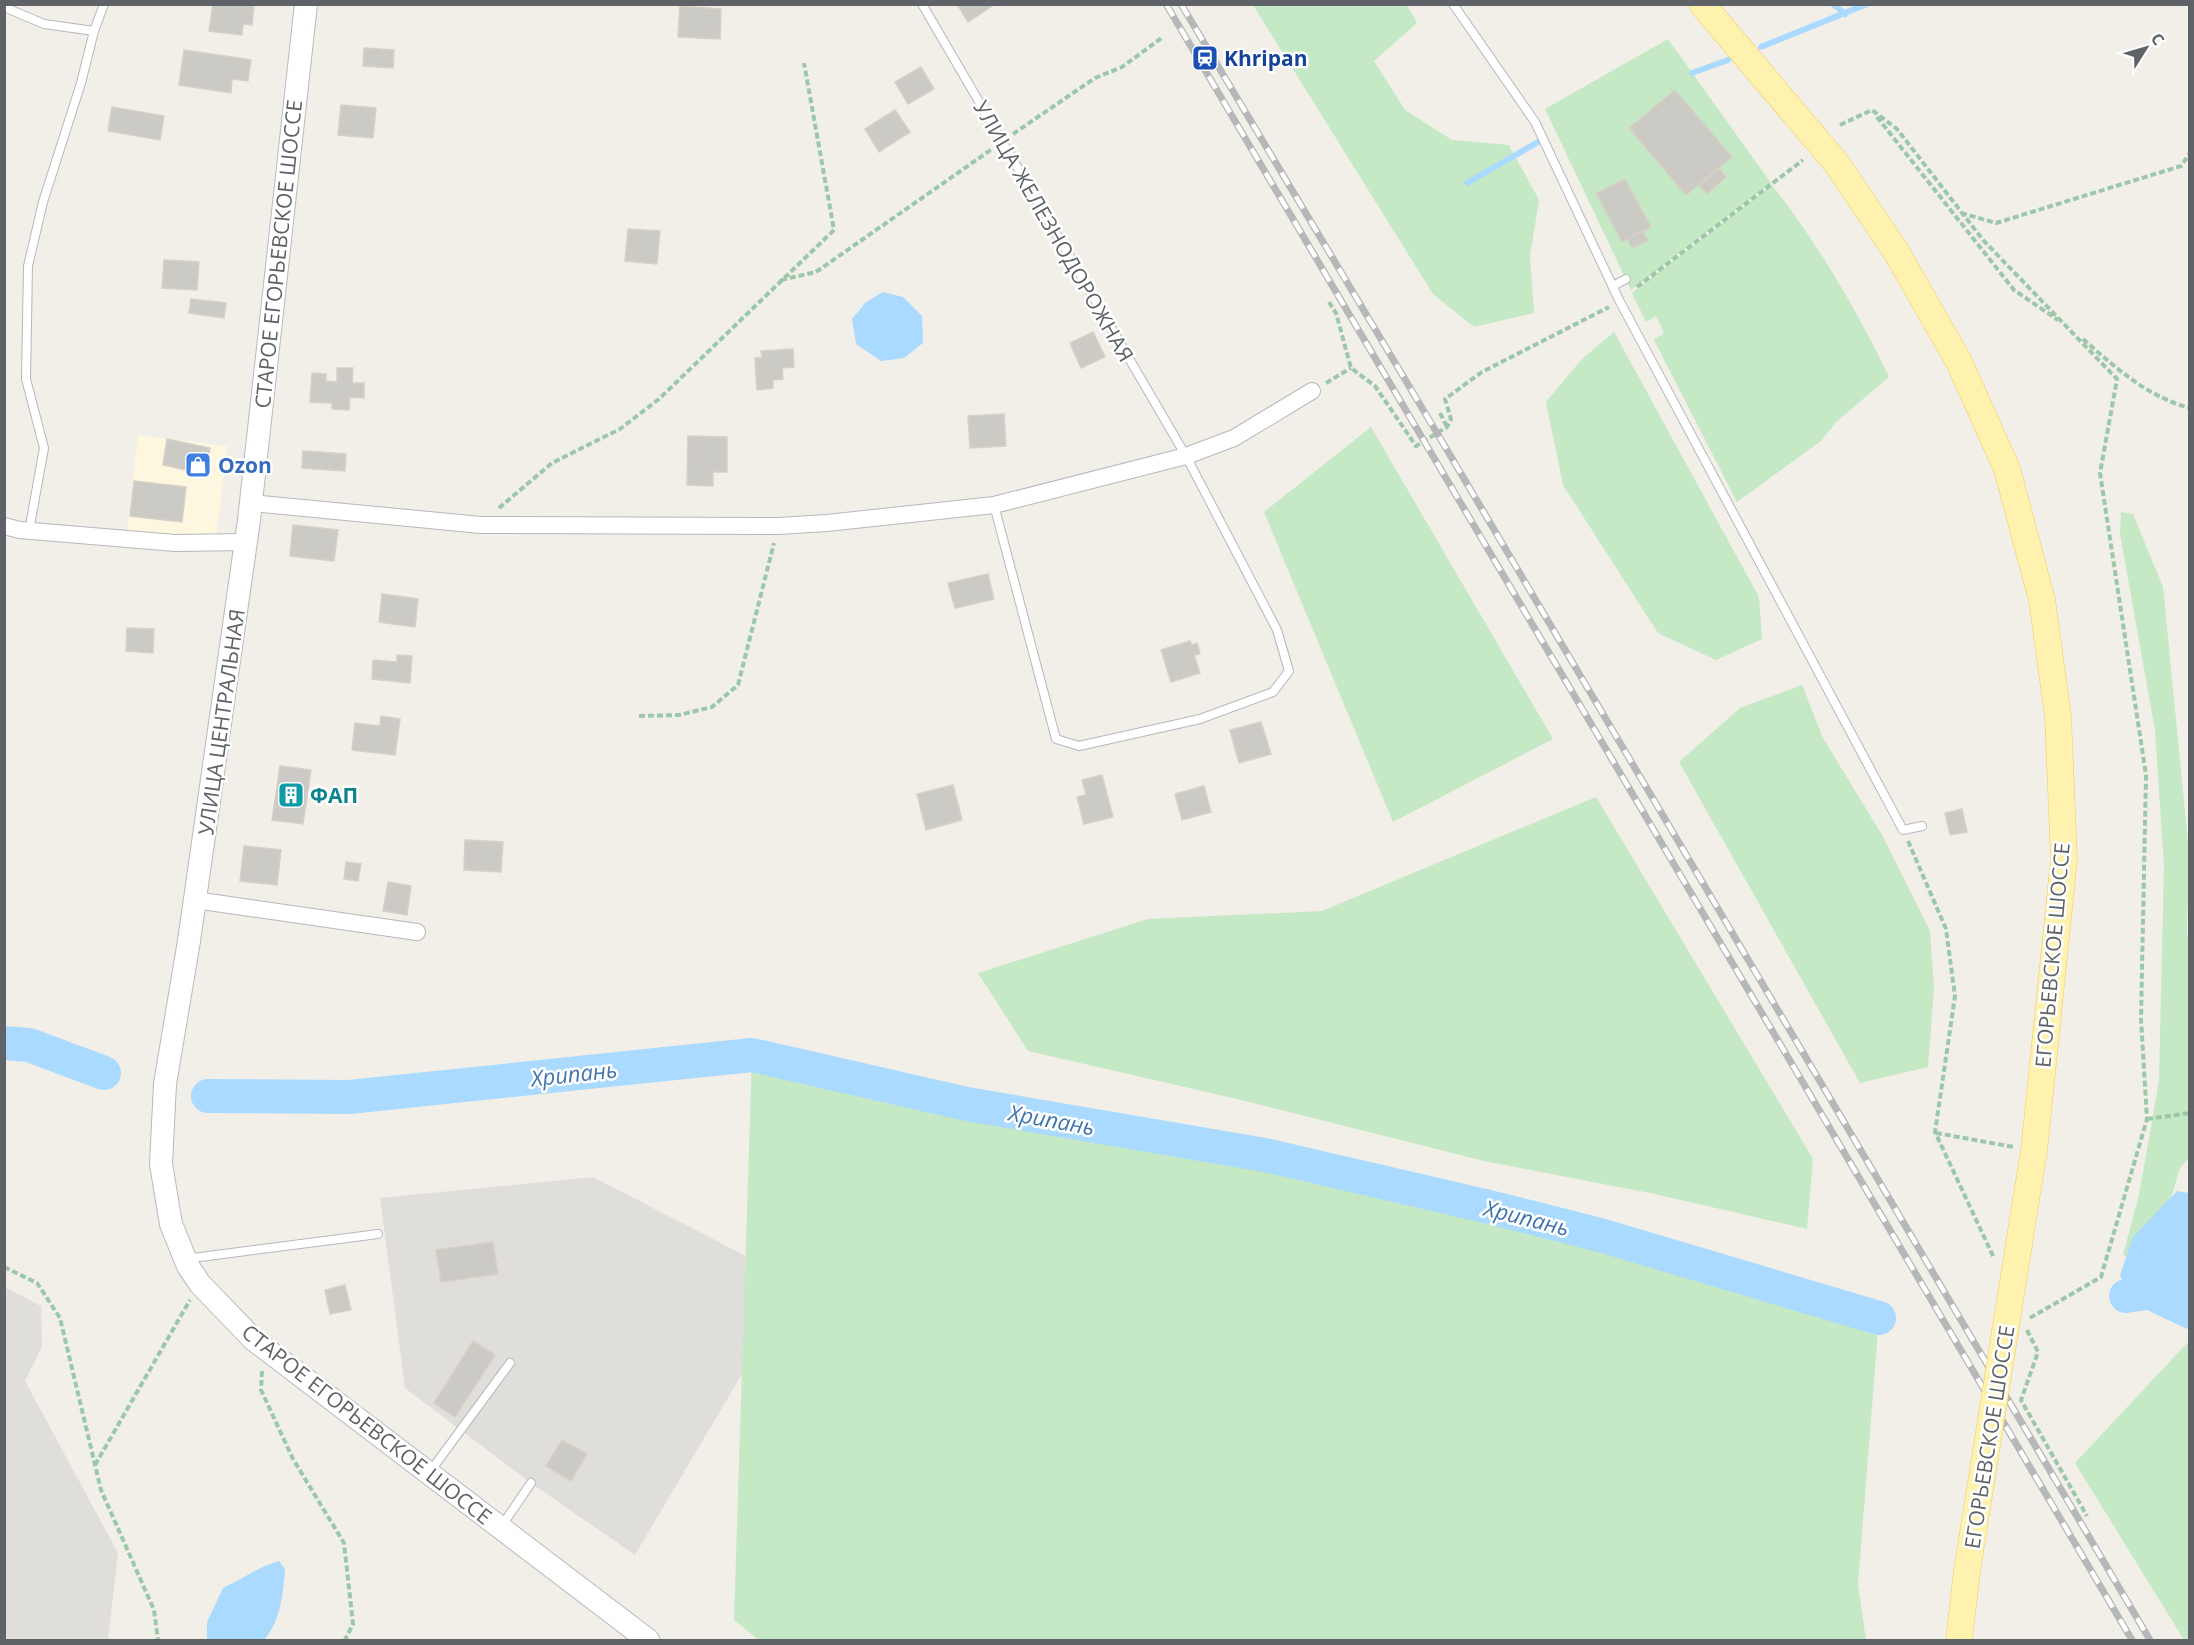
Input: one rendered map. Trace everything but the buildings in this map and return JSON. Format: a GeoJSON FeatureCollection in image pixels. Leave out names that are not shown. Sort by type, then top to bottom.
{"type":"FeatureCollection","features":[{"type":"Feature","properties":{"kind":"main road","name":"СТАРОЕ ЕГОРЬЕВСКОЕ ШОССЕ"},"geometry":{"type":"LineString","coordinates":[[251,503],[306,4]]}},
{"type":"Feature","properties":{"kind":"main road","name":"ЕГОРЬЕВСКОЕ ШОССЕ"},"geometry":{"type":"LineString","coordinates":[[1702,4],[1837,164],[1897,253],[1959,362],[2007,470],[2042,600],[2058,716],[2064,859],[2034,1151],[1967,1571],[1959,1641]]}},
{"type":"Feature","properties":{"kind":"main road","name":"УЛИЦА ЦЕНТРАЛЬНАЯ"},"geometry":{"type":"LineString","coordinates":[[189,941],[251,503]]}},
{"type":"Feature","properties":{"kind":"main road","name":"СТАРОЕ ЕГОРЬЕВСКОЕ ШОССЕ"},"geometry":{"type":"LineString","coordinates":[[189,941],[165,1084],[161,1164],[171,1224],[184,1259],[200,1284],[268,1350],[648,1641]]}},
{"type":"Feature","properties":{"kind":"street"},"geometry":{"type":"LineString","coordinates":[[251,503],[481,525],[778,526],[827,524],[994,505],[1186,456],[1234,438],[1312,391]]}},
{"type":"Feature","properties":{"kind":"street"},"geometry":{"type":"LineString","coordinates":[[4,526],[29,531],[175,543],[246,542]]}},
{"type":"Feature","properties":{"kind":"street"},"geometry":{"type":"LineString","coordinates":[[195,900],[417,932]]}},
{"type":"Feature","properties":{"kind":"lane"},"geometry":{"type":"LineString","coordinates":[[29,531],[44,448],[26,379],[28,266],[43,202],[104,4]]}},
{"type":"Feature","properties":{"kind":"lane","name":"УЛИЦА ЖЕЛЕЗНОДОРОЖНАЯ"},"geometry":{"type":"LineString","coordinates":[[922,4],[1186,456],[1277,630],[1290,671],[1273,692],[1200,719],[1079,746],[1056,739],[994,505]]}},
{"type":"Feature","properties":{"kind":"lane"},"geometry":{"type":"LineString","coordinates":[[1453,4],[1535,122],[1619,300],[1903,830],[1922,826]]}},
{"type":"Feature","properties":{"kind":"lane"},"geometry":{"type":"LineString","coordinates":[[7,6],[44,24],[94,31]]}},
{"type":"Feature","properties":{"kind":"lane"},"geometry":{"type":"LineString","coordinates":[[1613,286],[1626,279]]}},
{"type":"Feature","properties":{"kind":"lane"},"geometry":{"type":"LineString","coordinates":[[184,1259],[378,1234]]}},
{"type":"Feature","properties":{"kind":"lane"},"geometry":{"type":"LineString","coordinates":[[429,1473],[510,1363]]}},
{"type":"Feature","properties":{"kind":"lane"},"geometry":{"type":"LineString","coordinates":[[500,1528],[531,1483]]}},
{"type":"Feature","properties":{"kind":"path"},"geometry":{"type":"LineString","coordinates":[[781,280],[816,272],[1095,78],[1122,67],[1163,37]]}},
{"type":"Feature","properties":{"kind":"path"},"geometry":{"type":"LineString","coordinates":[[481,525],[552,463],[620,429],[658,399],[834,230],[804,63]]}},
{"type":"Feature","properties":{"kind":"path"},"geometry":{"type":"LineString","coordinates":[[1840,125],[1872,110]]}},
{"type":"Feature","properties":{"kind":"path"},"geometry":{"type":"LineString","coordinates":[[1872,110],[1897,129],[1983,240],[2117,379],[2100,473],[2146,775],[2141,1019],[2147,1119],[2101,1277],[2023,1321],[2038,1352],[2021,1400],[2087,1516]]}},
{"type":"Feature","properties":{"kind":"path"},"geometry":{"type":"LineString","coordinates":[[1872,110],[2014,290],[2066,324],[2132,381],[2169,402],[2190,408]]}},
{"type":"Feature","properties":{"kind":"path"},"geometry":{"type":"LineString","coordinates":[[1960,213],[1996,223],[2181,166],[2190,153]]}},
{"type":"Feature","properties":{"kind":"path"},"geometry":{"type":"LineString","coordinates":[[1619,300],[1803,160]]}},
{"type":"Feature","properties":{"kind":"path"},"geometry":{"type":"LineString","coordinates":[[1329,302],[1336,313],[1351,368],[1375,386],[1416,446],[1447,427],[1451,419],[1445,399],[1482,372],[1600,312]]}},
{"type":"Feature","properties":{"kind":"path"},"geometry":{"type":"LineString","coordinates":[[1312,391],[1351,368]]}},
{"type":"Feature","properties":{"kind":"path"},"geometry":{"type":"LineString","coordinates":[[1440,413],[1447,427]]}},
{"type":"Feature","properties":{"kind":"path"},"geometry":{"type":"LineString","coordinates":[[639,716],[679,715],[712,707],[738,685],[778,526]]}},
{"type":"Feature","properties":{"kind":"path"},"geometry":{"type":"LineString","coordinates":[[1903,830],[1946,929],[1955,996],[1935,1132],[1999,1269]]}},
{"type":"Feature","properties":{"kind":"path"},"geometry":{"type":"LineString","coordinates":[[2147,1119],[2190,1113]]}},
{"type":"Feature","properties":{"kind":"path"},"geometry":{"type":"LineString","coordinates":[[1935,1132],[2034,1151]]}},
{"type":"Feature","properties":{"kind":"path"},"geometry":{"type":"LineString","coordinates":[[4,1267],[37,1283],[60,1318],[101,1490],[154,1610],[158,1641]]}},
{"type":"Feature","properties":{"kind":"path"},"geometry":{"type":"LineString","coordinates":[[95,1465],[200,1284]]}},
{"type":"Feature","properties":{"kind":"path"},"geometry":{"type":"LineString","coordinates":[[268,1350],[260,1378],[261,1390],[293,1459],[344,1543],[353,1624],[345,1641]]}},
{"type":"Feature","properties":{"kind":"shaded area"},"geometry":{"type":"Polygon","coordinates":[[[138,435],[227,446],[216,539],[127,531],[138,435]]]}},
{"type":"Feature","properties":{"kind":"shaded area"},"geometry":{"type":"Polygon","coordinates":[[[593,1177],[746,1256],[742,1374],[635,1555],[531,1483],[405,1388],[380,1198],[593,1177]]]}},
{"type":"Feature","properties":{"kind":"shaded area"},"geometry":{"type":"Polygon","coordinates":[[[4,1287],[41,1306],[42,1347],[25,1381],[118,1553],[108,1640],[5,1640],[4,1287]]]}},
{"type":"Feature","properties":{"kind":"green space"},"geometry":{"type":"Polygon","coordinates":[[[1253,5],[1407,5],[1417,23],[1374,61],[1405,110],[1452,140],[1509,145],[1539,200],[1530,256],[1534,313],[1474,327],[1433,294],[1253,5]]]}},
{"type":"Feature","properties":{"kind":"green space"},"geometry":{"type":"Polygon","coordinates":[[[1668,39],[1771,183],[1631,290],[1545,109],[1668,39]]]}},
{"type":"Feature","properties":{"kind":"green space"},"geometry":{"type":"Polygon","coordinates":[[[1772,185],[1836,278],[1889,377],[1836,422],[1821,441],[1737,502],[1654,340],[1664,333],[1656,316],[1646,322],[1632,293],[1772,185]]]}},
{"type":"Feature","properties":{"kind":"green space"},"geometry":{"type":"Polygon","coordinates":[[[1614,332],[1759,597],[1762,639],[1716,660],[1658,633],[1563,485],[1546,402],[1582,359],[1614,332]]]}},
{"type":"Feature","properties":{"kind":"green space"},"geometry":{"type":"Polygon","coordinates":[[[1371,427],[1553,739],[1393,822],[1264,512],[1371,427]]]}},
{"type":"Feature","properties":{"kind":"green space"},"geometry":{"type":"Polygon","coordinates":[[[2121,512],[2133,514],[2163,587],[2189,852],[2187,934],[2190,942],[2189,1157],[2180,1168],[2161,1230],[2136,1259],[2123,1255],[2139,1195],[2159,1081],[2164,866],[2155,730],[2120,534],[2121,512]]]}},
{"type":"Feature","properties":{"kind":"green space"},"geometry":{"type":"Polygon","coordinates":[[[1802,685],[1823,738],[1882,835],[1930,931],[1934,988],[1928,1067],[1860,1083],[1679,762],[1740,708],[1802,685]]]}},
{"type":"Feature","properties":{"kind":"green space"},"geometry":{"type":"Polygon","coordinates":[[[1596,797],[1813,1159],[1807,1229],[1655,1194],[1484,1161],[1237,1099],[1028,1051],[978,973],[1148,919],[1322,911],[1596,797]]]}},
{"type":"Feature","properties":{"kind":"green space"},"geometry":{"type":"Polygon","coordinates":[[[752,1055],[967,1104],[1265,1155],[1485,1206],[1600,1235],[1879,1318],[1858,1584],[1866,1640],[759,1640],[734,1620],[752,1055]]]}},
{"type":"Feature","properties":{"kind":"green space"},"geometry":{"type":"Polygon","coordinates":[[[2189,1341],[2190,1640],[2184,1640],[2075,1463],[2189,1341]]]}},
{"type":"Feature","properties":{"kind":"water"},"geometry":{"type":"Polygon","coordinates":[[[883,292],[903,297],[922,316],[923,343],[904,358],[881,361],[856,344],[852,319],[866,302],[883,292]]]}},
{"type":"Feature","properties":{"kind":"water"},"geometry":{"type":"Polygon","coordinates":[[[2177,1191],[2189,1193],[2190,1327],[2187,1329],[2130,1302],[2120,1275],[2133,1237],[2177,1191]]]}},
{"type":"Feature","properties":{"kind":"water"},"geometry":{"type":"Polygon","coordinates":[[[279,1561],[285,1569],[282,1597],[275,1623],[265,1639],[207,1640],[207,1622],[223,1588],[264,1566],[279,1561]]]}},
{"type":"Feature","properties":{"kind":"waterway"},"geometry":{"type":"LineString","coordinates":[[1833,4],[1845,14]]}},
{"type":"Feature","properties":{"kind":"waterway"},"geometry":{"type":"LineString","coordinates":[[1761,47],[1867,4]]}},
{"type":"Feature","properties":{"kind":"waterway"},"geometry":{"type":"LineString","coordinates":[[1692,73],[1728,60]]}},
{"type":"Feature","properties":{"kind":"waterway"},"geometry":{"type":"LineString","coordinates":[[1467,183],[1538,142]]}},
{"type":"Feature","properties":{"kind":"waterway","name":"Хрипань"},"geometry":{"type":"LineString","coordinates":[[4,1043],[29,1045],[104,1073]]}},
{"type":"Feature","properties":{"kind":"waterway","name":"Хрипань"},"geometry":{"type":"LineString","coordinates":[[208,1096],[349,1097],[752,1055],[967,1104],[1265,1155],[1485,1206],[1600,1235],[1879,1318]]}},
{"type":"Feature","properties":{"kind":"waterway","name":"Хрипань"},"geometry":{"type":"LineString","coordinates":[[2126,1296],[2190,1286]]}},
{"type":"Feature","properties":{"kind":"railway"},"geometry":{"type":"LineString","coordinates":[[1166,4],[2132,1640]]}},
{"type":"Feature","properties":{"kind":"railway"},"geometry":{"type":"LineString","coordinates":[[1181,4],[2150,1640]]}},
{"type":"Feature","properties":{"kind":"place","name":"Khripan"},"geometry":{"type":"Point","coordinates":[1205,58]}},
{"type":"Feature","properties":{"kind":"place","name":"Ozon"},"geometry":{"type":"Point","coordinates":[198,465]}},
{"type":"Feature","properties":{"kind":"place","name":"ФАП"},"geometry":{"type":"Point","coordinates":[291,795]}}]}
